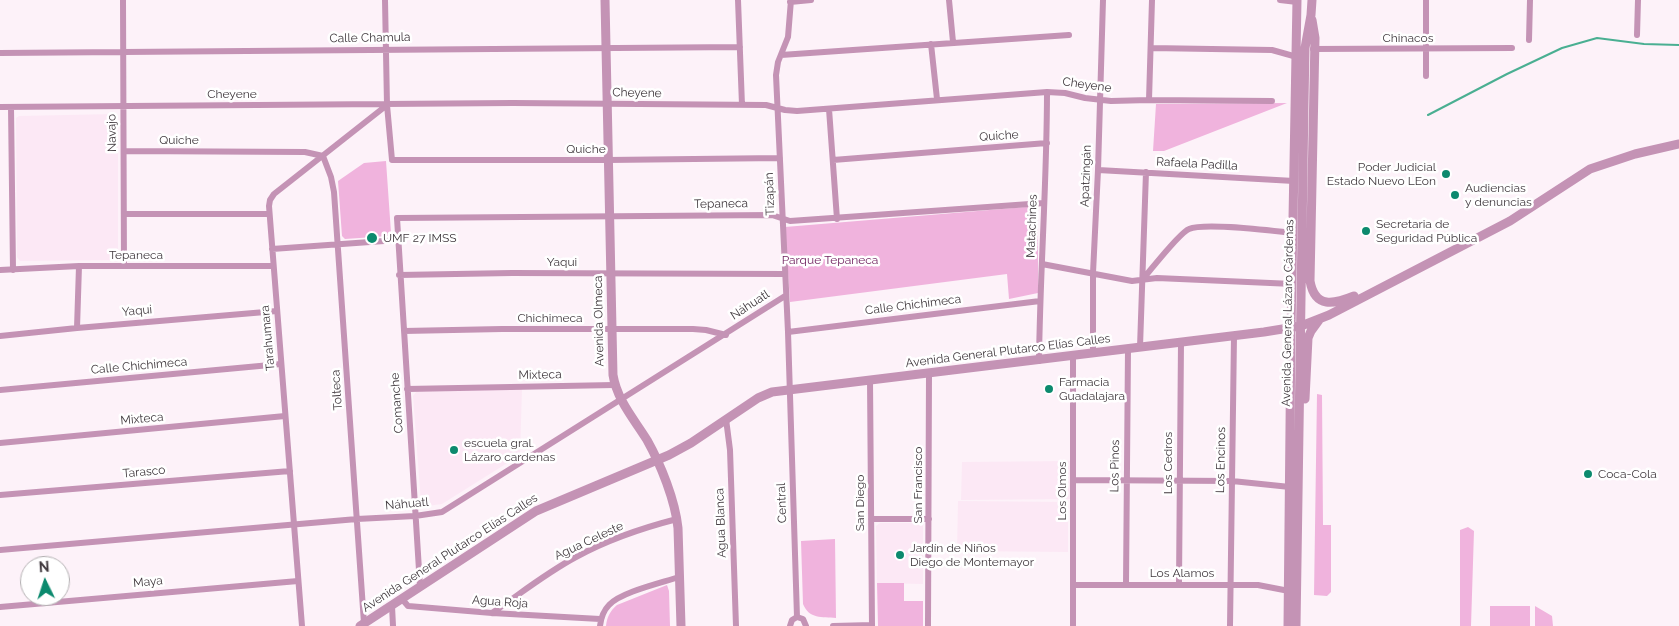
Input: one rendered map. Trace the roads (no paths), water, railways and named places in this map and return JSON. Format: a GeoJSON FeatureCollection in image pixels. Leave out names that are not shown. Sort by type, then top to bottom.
{"type":"FeatureCollection","features":[{"type":"Feature","properties":{"kind":"street","name":"Navajo"},"geometry":{"type":"LineString","coordinates":[[123,0],[124,266]]}},
{"type":"Feature","properties":{"kind":"street"},"geometry":{"type":"LineString","coordinates":[[385,0],[387,105]]}},
{"type":"Feature","properties":{"kind":"street","name":"Avenida Olmeca"},"geometry":{"type":"LineString","coordinates":[[605,0],[614,385],[657,460],[673,504],[677,519],[680,626]]}},
{"type":"Feature","properties":{"kind":"street"},"geometry":{"type":"LineString","coordinates":[[738,0],[742,105]]}},
{"type":"Feature","properties":{"kind":"street"},"geometry":{"type":"LineString","coordinates":[[791,1],[811,0]]}},
{"type":"Feature","properties":{"kind":"street"},"geometry":{"type":"LineString","coordinates":[[949,0],[953,42]]}},
{"type":"Feature","properties":{"kind":"street","name":"Apatzingán"},"geometry":{"type":"LineString","coordinates":[[1093,354],[1093,273],[1103,0]]}},
{"type":"Feature","properties":{"kind":"street"},"geometry":{"type":"LineString","coordinates":[[1149,100],[1152,0]]}},
{"type":"Feature","properties":{"kind":"street"},"geometry":{"type":"LineString","coordinates":[[1280,0],[1297,1]]}},
{"type":"Feature","properties":{"kind":"street"},"geometry":{"type":"LineString","coordinates":[[1312,0],[1310,49],[1312,161],[1310,282],[1314,294],[1325,302],[1339,302],[1385,285]]}},
{"type":"Feature","properties":{"kind":"street"},"geometry":{"type":"LineString","coordinates":[[1426,0],[1426,76]]}},
{"type":"Feature","properties":{"kind":"street"},"geometry":{"type":"LineString","coordinates":[[1529,40],[1530,0]]}},
{"type":"Feature","properties":{"kind":"street"},"geometry":{"type":"LineString","coordinates":[[1637,35],[1638,0]]}},
{"type":"Feature","properties":{"kind":"street","name":"Tizapán"},"geometry":{"type":"LineString","coordinates":[[789,389],[776,69],[788,38],[791,1]]}},
{"type":"Feature","properties":{"kind":"street","name":"Avenida General Lázaro Cárdenas"},"geometry":{"type":"LineString","coordinates":[[1296,626],[1301,326],[1294,181],[1297,1]]}},
{"type":"Feature","properties":{"kind":"street"},"geometry":{"type":"LineString","coordinates":[[781,55],[1069,35]]}},
{"type":"Feature","properties":{"kind":"street"},"geometry":{"type":"LineString","coordinates":[[931,44],[938,99]]}},
{"type":"Feature","properties":{"kind":"street","name":"Calle Chamula"},"geometry":{"type":"LineString","coordinates":[[0,53],[740,48]]}},
{"type":"Feature","properties":{"kind":"street"},"geometry":{"type":"LineString","coordinates":[[1151,48],[1272,50],[1297,57]]}},
{"type":"Feature","properties":{"kind":"street","name":"Chinacos"},"geometry":{"type":"LineString","coordinates":[[1310,49],[1426,50],[1512,48]]}},
{"type":"Feature","properties":{"kind":"street","name":"Avenida General Lázaro Cárdenas"},"geometry":{"type":"LineString","coordinates":[[1288,626],[1291,328],[1310,49]]}},
{"type":"Feature","properties":{"kind":"street","name":"Cheyene"},"geometry":{"type":"LineString","coordinates":[[0,107],[606,104],[766,105],[797,111],[1047,92],[1065,93],[1100,100],[1122,101],[1272,101]]}},
{"type":"Feature","properties":{"kind":"street","name":"Matachines"},"geometry":{"type":"LineString","coordinates":[[1039,361],[1047,143],[1047,92]]}},
{"type":"Feature","properties":{"kind":"street","name":"Tarahumara"},"geometry":{"type":"LineString","coordinates":[[302,626],[269,214],[270,200],[274,194],[387,105]]}},
{"type":"Feature","properties":{"kind":"street","name":"Quiche"},"geometry":{"type":"LineString","coordinates":[[387,105],[392,160],[780,158]]}},
{"type":"Feature","properties":{"kind":"street"},"geometry":{"type":"LineString","coordinates":[[11,107],[13,270]]}},
{"type":"Feature","properties":{"kind":"street"},"geometry":{"type":"LineString","coordinates":[[829,109],[837,219]]}},
{"type":"Feature","properties":{"kind":"street","name":"Quiche"},"geometry":{"type":"LineString","coordinates":[[833,160],[1047,143]]}},
{"type":"Feature","properties":{"kind":"street","name":"Avenida General Plutarco Elías Calles"},"geometry":{"type":"LineString","coordinates":[[362,625],[536,511],[678,450],[764,394],[789,389],[1039,361],[1301,326],[1319,320],[1510,221],[1590,169],[1635,154],[1679,144]]}},
{"type":"Feature","properties":{"kind":"street","name":"Quiche"},"geometry":{"type":"LineString","coordinates":[[124,151],[305,152],[323,156]]}},
{"type":"Feature","properties":{"kind":"street","name":"Tolteca"},"geometry":{"type":"LineString","coordinates":[[323,156],[333,184],[338,244],[357,519],[362,625]]}},
{"type":"Feature","properties":{"kind":"street"},"geometry":{"type":"LineString","coordinates":[[1303,170],[1312,161]]}},
{"type":"Feature","properties":{"kind":"street","name":"Rafaela Padilla"},"geometry":{"type":"LineString","coordinates":[[1098,170],[1294,181]]}},
{"type":"Feature","properties":{"kind":"street"},"geometry":{"type":"LineString","coordinates":[[1140,347],[1146,172]]}},
{"type":"Feature","properties":{"kind":"street","name":"Tepaneca"},"geometry":{"type":"LineString","coordinates":[[397,218],[772,215],[790,221],[1044,203]]}},
{"type":"Feature","properties":{"kind":"street"},"geometry":{"type":"LineString","coordinates":[[124,214],[269,214]]}},
{"type":"Feature","properties":{"kind":"street","name":"Comanche"},"geometry":{"type":"LineString","coordinates":[[397,218],[420,586]]}},
{"type":"Feature","properties":{"kind":"street"},"geometry":{"type":"LineString","coordinates":[[1142,280],[1177,239],[1189,229],[1207,226],[1298,234],[1312,223]]}},
{"type":"Feature","properties":{"kind":"street"},"geometry":{"type":"LineString","coordinates":[[272,249],[398,240]]}},
{"type":"Feature","properties":{"kind":"street"},"geometry":{"type":"LineString","coordinates":[[1042,264],[1124,280],[1157,278],[1293,284]]}},
{"type":"Feature","properties":{"kind":"street"},"geometry":{"type":"LineString","coordinates":[[77,328],[79,266]]}},
{"type":"Feature","properties":{"kind":"street","name":"Tepaneca"},"geometry":{"type":"LineString","coordinates":[[0,270],[79,266],[273,266]]}},
{"type":"Feature","properties":{"kind":"street","name":"Yaqui"},"geometry":{"type":"LineString","coordinates":[[400,275],[784,274]]}},
{"type":"Feature","properties":{"kind":"street","name":"Náhuatl"},"geometry":{"type":"LineString","coordinates":[[0,550],[294,526],[357,519],[415,516],[442,512],[726,335],[785,296]]}},
{"type":"Feature","properties":{"kind":"street","name":"Calle Chichimeca"},"geometry":{"type":"LineString","coordinates":[[788,332],[1040,301]]}},
{"type":"Feature","properties":{"kind":"street","name":"Yaqui"},"geometry":{"type":"LineString","coordinates":[[0,336],[277,311]]}},
{"type":"Feature","properties":{"kind":"street"},"geometry":{"type":"LineString","coordinates":[[1299,424],[1306,386],[1308,338],[1319,320]]}},
{"type":"Feature","properties":{"kind":"street","name":"Chichimeca"},"geometry":{"type":"LineString","coordinates":[[404,331],[706,330],[726,335]]}},
{"type":"Feature","properties":{"kind":"street","name":"Los Encinos"},"geometry":{"type":"LineString","coordinates":[[1230,626],[1234,336]]}},
{"type":"Feature","properties":{"kind":"street","name":"Los Cedros"},"geometry":{"type":"LineString","coordinates":[[1179,584],[1181,342]]}},
{"type":"Feature","properties":{"kind":"street","name":"Los Pinos"},"geometry":{"type":"LineString","coordinates":[[1126,584],[1128,349]]}},
{"type":"Feature","properties":{"kind":"street","name":"Los Olmos"},"geometry":{"type":"LineString","coordinates":[[1073,356],[1074,626]]}},
{"type":"Feature","properties":{"kind":"street","name":"Calle Chichimeca"},"geometry":{"type":"LineString","coordinates":[[0,390],[281,364]]}},
{"type":"Feature","properties":{"kind":"street","name":"San Francisco"},"geometry":{"type":"LineString","coordinates":[[928,626],[929,373]]}},
{"type":"Feature","properties":{"kind":"street","name":"San Diego"},"geometry":{"type":"LineString","coordinates":[[870,380],[872,625]]}},
{"type":"Feature","properties":{"kind":"street","name":"Mixteca"},"geometry":{"type":"LineString","coordinates":[[407,389],[614,385]]}},
{"type":"Feature","properties":{"kind":"street","name":"Central"},"geometry":{"type":"LineString","coordinates":[[789,389],[797,617]]}},
{"type":"Feature","properties":{"kind":"street","name":"Mixteca"},"geometry":{"type":"LineString","coordinates":[[0,443],[285,416]]}},
{"type":"Feature","properties":{"kind":"street","name":"Agua Blanca"},"geometry":{"type":"LineString","coordinates":[[726,419],[730,450],[736,626]]}},
{"type":"Feature","properties":{"kind":"street","name":"Tarasco"},"geometry":{"type":"LineString","coordinates":[[0,495],[290,471]]}},
{"type":"Feature","properties":{"kind":"street"},"geometry":{"type":"LineString","coordinates":[[1073,480],[1232,481],[1290,487]]}},
{"type":"Feature","properties":{"kind":"street","name":"Agua Celeste"},"geometry":{"type":"LineString","coordinates":[[492,613],[576,557],[621,537],[677,519]]}},
{"type":"Feature","properties":{"kind":"street"},"geometry":{"type":"LineString","coordinates":[[871,519],[929,520]]}},
{"type":"Feature","properties":{"kind":"street"},"geometry":{"type":"LineString","coordinates":[[600,623],[605,609],[616,599],[679,578]]}},
{"type":"Feature","properties":{"kind":"street","name":"Maya"},"geometry":{"type":"LineString","coordinates":[[0,607],[298,580]]}},
{"type":"Feature","properties":{"kind":"street","name":"Los Alamos"},"geometry":{"type":"LineString","coordinates":[[1074,585],[1258,585],[1289,591]]}},
{"type":"Feature","properties":{"kind":"street","name":"Agua Roja"},"geometry":{"type":"LineString","coordinates":[[402,599],[408,606],[600,623]]}},
{"type":"Feature","properties":{"kind":"street"},"geometry":{"type":"LineString","coordinates":[[392,606],[393,626]]}},
{"type":"Feature","properties":{"kind":"street"},"geometry":{"type":"LineString","coordinates":[[790,626],[792,620],[797,617],[803,619],[806,626]]}},
{"type":"Feature","properties":{"kind":"street"},"geometry":{"type":"LineString","coordinates":[[833,626],[872,625]]}},
{"type":"Feature","properties":{"kind":"waterway"},"geometry":{"type":"LineString","coordinates":[[1428,115],[1562,48],[1597,38],[1644,44],[1679,45]]}},
{"type":"Feature","properties":{"kind":"place","name":"Poder Judicial Estado Nuevo LEon"},"geometry":{"type":"Point","coordinates":[1446,174]}},
{"type":"Feature","properties":{"kind":"place","name":"Audiencias y denuncias"},"geometry":{"type":"Point","coordinates":[1455,195]}},
{"type":"Feature","properties":{"kind":"place","name":"Secretaria de Seguridad Pública"},"geometry":{"type":"Point","coordinates":[1366,231]}},
{"type":"Feature","properties":{"kind":"place","name":"UMF 27 IMSS"},"geometry":{"type":"Point","coordinates":[372,238]}},
{"type":"Feature","properties":{"kind":"place","name":"Farmacia Guadalajara"},"geometry":{"type":"Point","coordinates":[1049,389]}},
{"type":"Feature","properties":{"kind":"place","name":"escuela gral. Lázaro cardenas"},"geometry":{"type":"Point","coordinates":[454,450]}},
{"type":"Feature","properties":{"kind":"place","name":"Coca-Cola"},"geometry":{"type":"Point","coordinates":[1588,474]}},
{"type":"Feature","properties":{"kind":"place","name":"Jardín de Niños Diego de Montemayor"},"geometry":{"type":"Point","coordinates":[900,555]}},
{"type":"Feature","properties":{"kind":"park label","name":"Parque Tepaneca"},"geometry":{"type":"Point","coordinates":[830,260]}}]}
